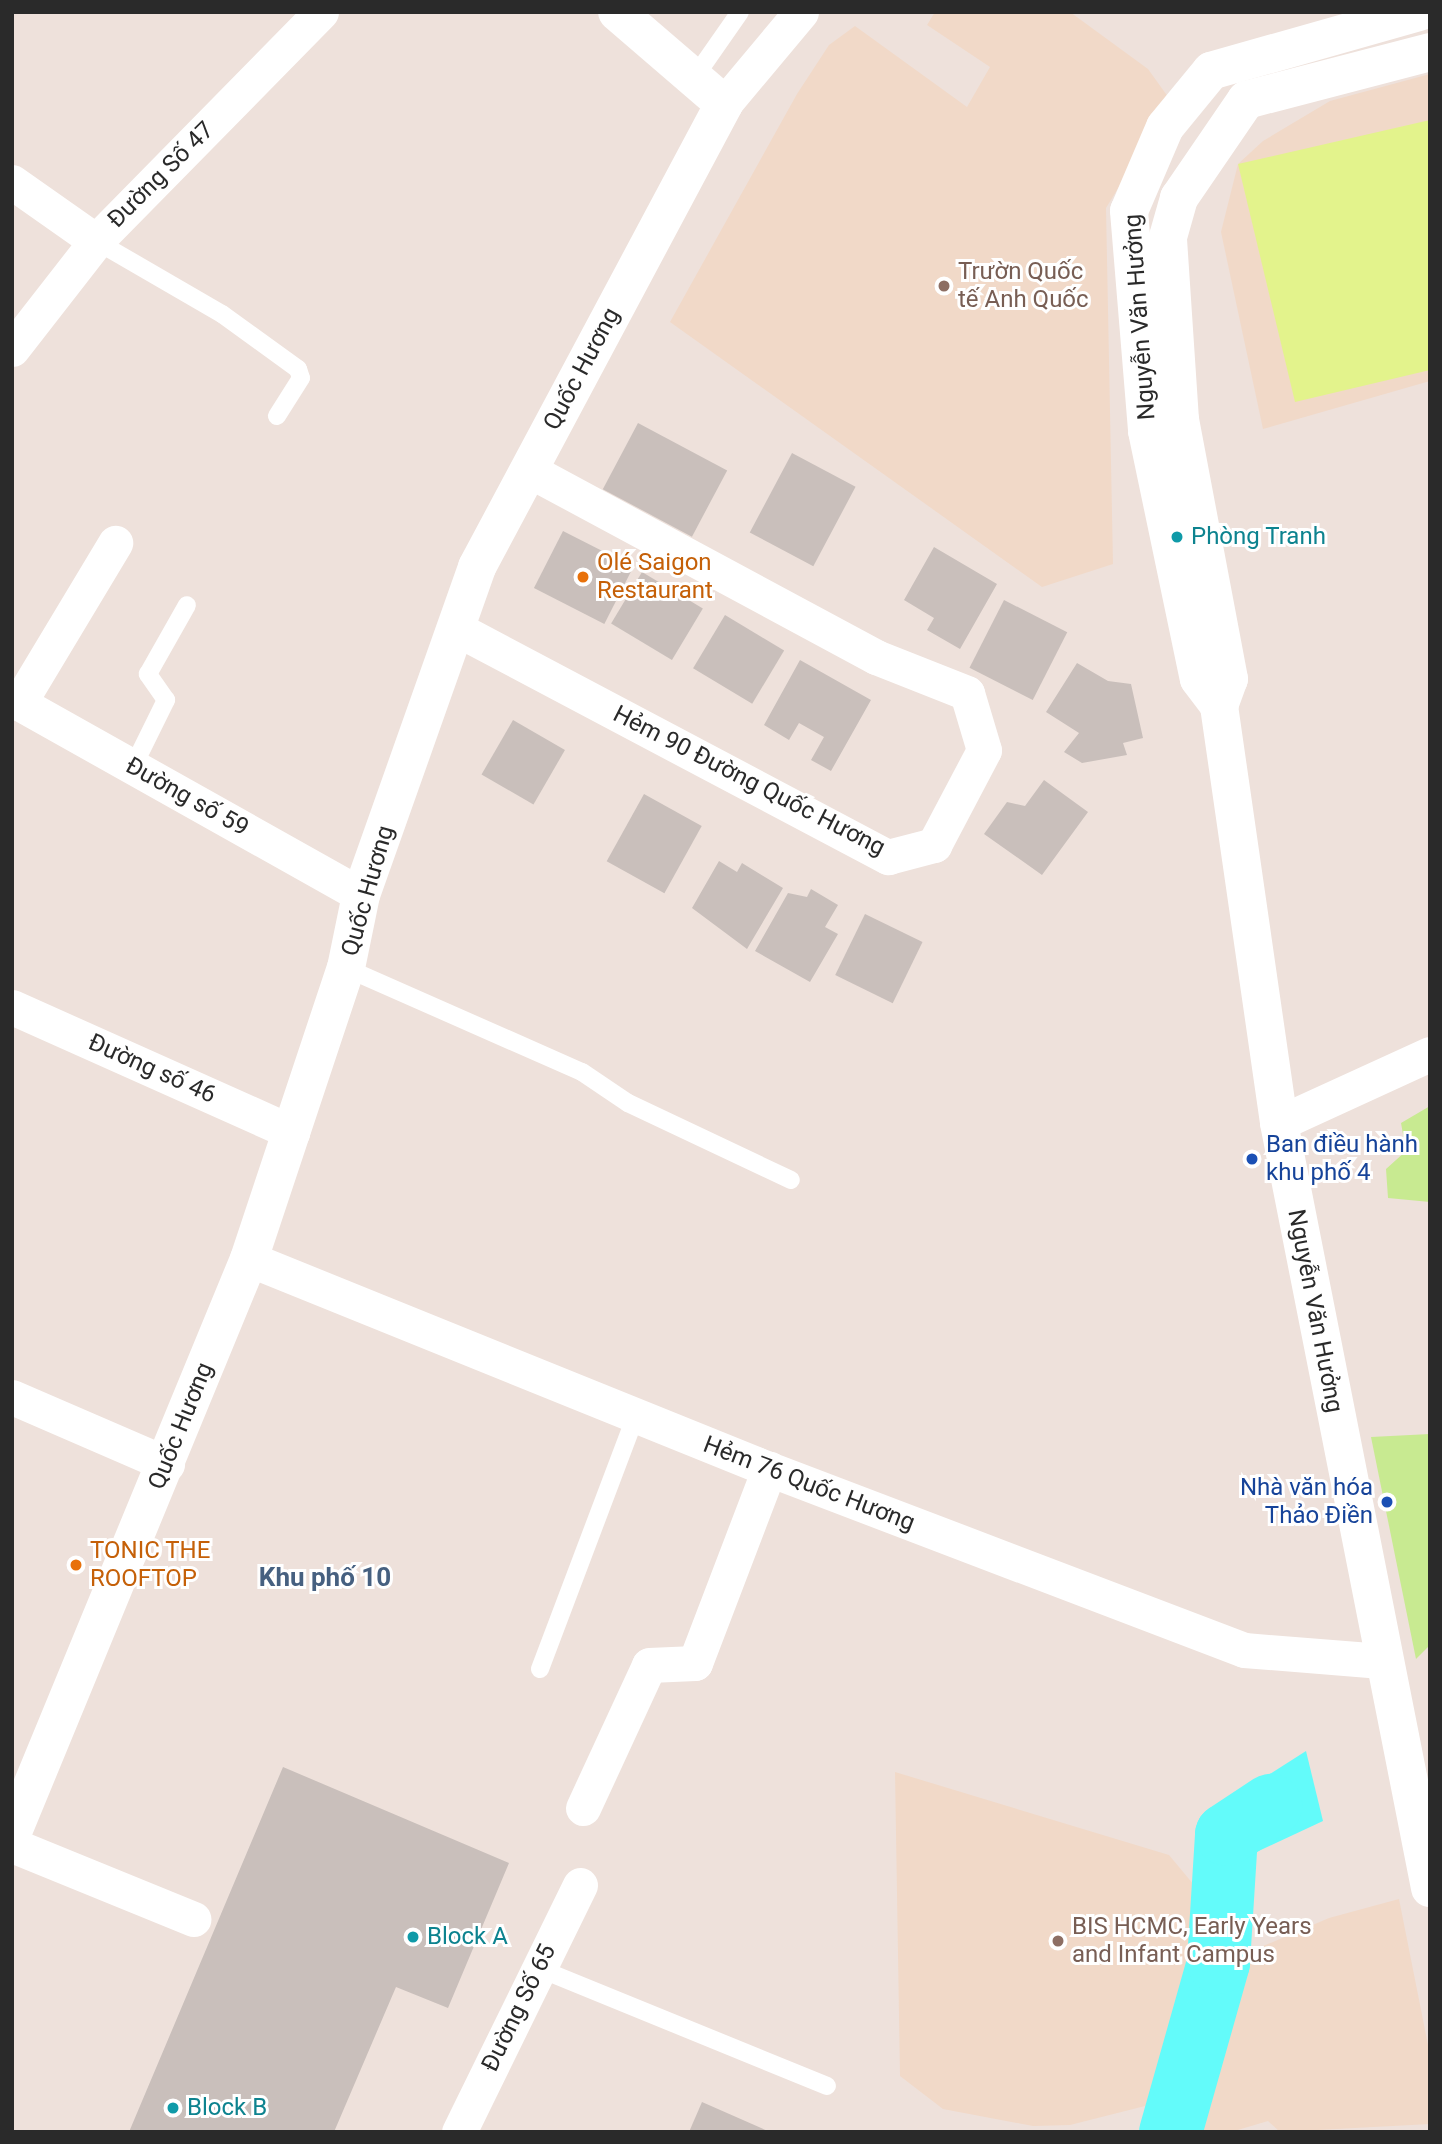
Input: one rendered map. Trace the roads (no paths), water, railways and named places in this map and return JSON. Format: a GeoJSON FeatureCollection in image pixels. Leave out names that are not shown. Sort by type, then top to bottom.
{"type":"FeatureCollection","features":[{"type":"Feature","properties":{"kind":"main road"},"geometry":{"type":"LineString","coordinates":[[617,12],[724,103]]}},
{"type":"Feature","properties":{"kind":"main road","name":"Nguyễn Văn Hưởng"},"geometry":{"type":"LineString","coordinates":[[1419,12],[1211,71],[1165,127],[1129,211],[1147,431],[1199,679],[1219,706],[1279,1123],[1382,1661],[1411,1758],[1430,1888]]}},
{"type":"Feature","properties":{"kind":"main road","name":"Nguyễn Văn Hưởng"},"geometry":{"type":"LineString","coordinates":[[1219,706],[1229,679],[1180,420],[1168,237],[1179,198],[1246,100],[1430,52]]}},
{"type":"Feature","properties":{"kind":"main road","name":"Quốc Hương"},"geometry":{"type":"LineString","coordinates":[[12,1834],[167,1464],[249,1259],[346,968],[362,895],[477,567],[724,103]]}},
{"type":"Feature","properties":{"kind":"street","name":"Đường Số 47"},"geometry":{"type":"LineString","coordinates":[[12,349],[96,240],[321,12]]}},
{"type":"Feature","properties":{"kind":"street"},"geometry":{"type":"LineString","coordinates":[[724,103],[802,12]]}},
{"type":"Feature","properties":{"kind":"street"},"geometry":{"type":"LineString","coordinates":[[12,182],[96,240]]}},
{"type":"Feature","properties":{"kind":"street","name":"Hẻm 90 Đường Quốc Hương"},"geometry":{"type":"LineString","coordinates":[[457,629],[888,857],[934,845],[984,750],[967,693],[876,657],[528,470]]}},
{"type":"Feature","properties":{"kind":"street"},"geometry":{"type":"LineString","coordinates":[[16,701],[115,543]]}},
{"type":"Feature","properties":{"kind":"street","name":"Đường số 59"},"geometry":{"type":"LineString","coordinates":[[16,701],[362,895]]}},
{"type":"Feature","properties":{"kind":"street","name":"Đường số 46"},"geometry":{"type":"LineString","coordinates":[[12,1007],[292,1132]]}},
{"type":"Feature","properties":{"kind":"street"},"geometry":{"type":"LineString","coordinates":[[1279,1123],[1430,1054]]}},
{"type":"Feature","properties":{"kind":"street","name":"Hẻm 76 Quốc Hương"},"geometry":{"type":"LineString","coordinates":[[249,1259],[769,1469],[1244,1650],[1382,1661]]}},
{"type":"Feature","properties":{"kind":"street"},"geometry":{"type":"LineString","coordinates":[[12,1397],[167,1464]]}},
{"type":"Feature","properties":{"kind":"street"},"geometry":{"type":"LineString","coordinates":[[583,1808],[649,1665],[695,1663],[769,1469]]}},
{"type":"Feature","properties":{"kind":"street"},"geometry":{"type":"LineString","coordinates":[[12,1845],[193,1919]]}},
{"type":"Feature","properties":{"kind":"street","name":"Đường Số 65"},"geometry":{"type":"LineString","coordinates":[[458,2132],[580,1885]]}},
{"type":"Feature","properties":{"kind":"lane"},"geometry":{"type":"LineString","coordinates":[[694,78],[740,12]]}},
{"type":"Feature","properties":{"kind":"lane"},"geometry":{"type":"LineString","coordinates":[[96,240],[222,314],[298,369],[300,379],[277,416]]}},
{"type":"Feature","properties":{"kind":"lane"},"geometry":{"type":"LineString","coordinates":[[133,767],[166,700],[148,674],[187,605]]}},
{"type":"Feature","properties":{"kind":"lane"},"geometry":{"type":"LineString","coordinates":[[346,968],[582,1072],[628,1103],[791,1180]]}},
{"type":"Feature","properties":{"kind":"lane"},"geometry":{"type":"LineString","coordinates":[[540,1669],[636,1415]]}},
{"type":"Feature","properties":{"kind":"lane"},"geometry":{"type":"LineString","coordinates":[[538,1968],[827,2086]]}},
{"type":"Feature","properties":{"kind":"water"},"geometry":{"type":"Polygon","coordinates":[[[1306,1751],[1323,1821],[1205,1876],[1199,1819],[1306,1751]]]}},
{"type":"Feature","properties":{"kind":"waterway"},"geometry":{"type":"LineString","coordinates":[[1170,2132],[1218,1962],[1226,1834],[1270,1805]]}},
{"type":"Feature","properties":{"kind":"place","name":"Trườn Quốc tế Anh Quốc"},"geometry":{"type":"Point","coordinates":[944,286]}},
{"type":"Feature","properties":{"kind":"place","name":"Phòng Tranh"},"geometry":{"type":"Point","coordinates":[1177,537]}},
{"type":"Feature","properties":{"kind":"place","name":"Olé Saigon Restaurant"},"geometry":{"type":"Point","coordinates":[583,577]}},
{"type":"Feature","properties":{"kind":"place","name":"Ban điều hành khu phố 4"},"geometry":{"type":"Point","coordinates":[1252,1159]}},
{"type":"Feature","properties":{"kind":"place","name":"Nhà văn hóa Thảo Điền"},"geometry":{"type":"Point","coordinates":[1387,1502]}},
{"type":"Feature","properties":{"kind":"place","name":"TONIC THE ROOFTOP"},"geometry":{"type":"Point","coordinates":[76,1565]}},
{"type":"Feature","properties":{"kind":"place","name":"Block A"},"geometry":{"type":"Point","coordinates":[413,1937]}},
{"type":"Feature","properties":{"kind":"place","name":"BIS HCMC, Early Years and Infant Campus"},"geometry":{"type":"Point","coordinates":[1058,1941]}},
{"type":"Feature","properties":{"kind":"place","name":"Block B"},"geometry":{"type":"Point","coordinates":[173,2108]}},
{"type":"Feature","properties":{"kind":"district","name":"Khu phố 10"},"geometry":{"type":"Point","coordinates":[325,1578]}}]}
